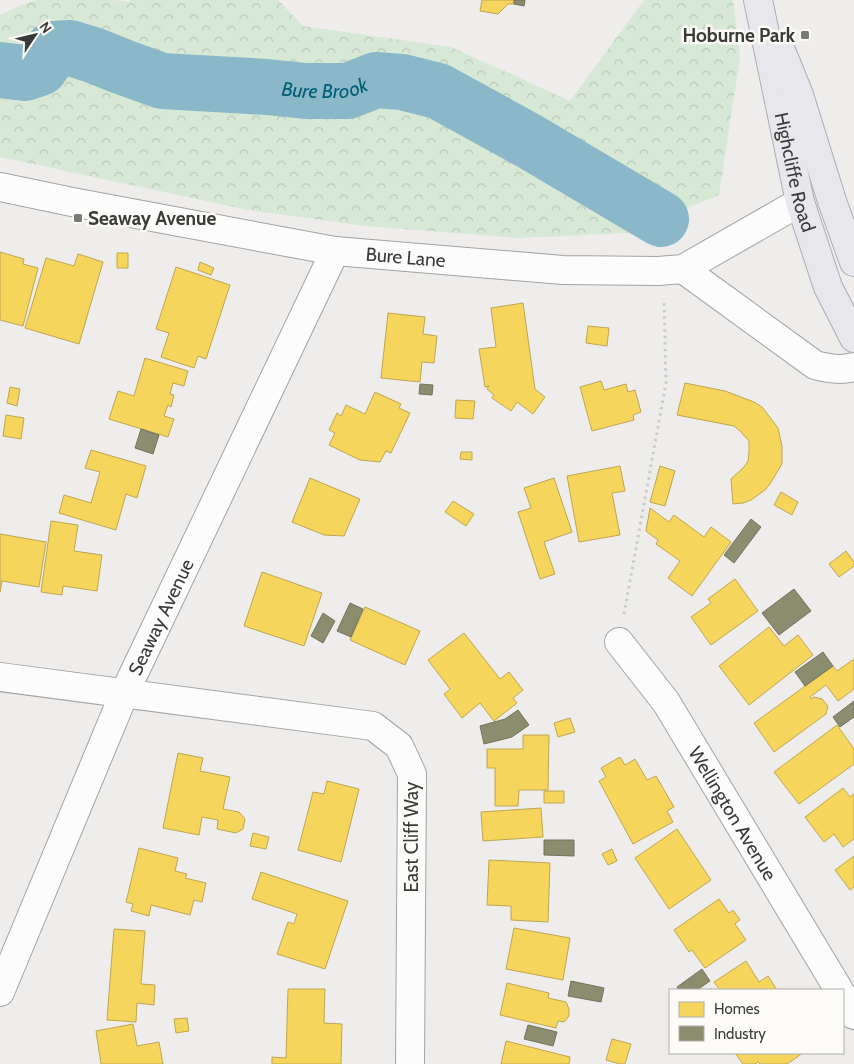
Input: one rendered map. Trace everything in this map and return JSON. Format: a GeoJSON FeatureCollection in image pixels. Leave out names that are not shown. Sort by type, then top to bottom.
{"type":"FeatureCollection","features":[{"type":"Feature","properties":{"kind":"main road","name":"Highcliffe Road"},"geometry":{"type":"LineString","coordinates":[[759,0],[799,95],[832,201],[854,262]]}},
{"type":"Feature","properties":{"kind":"main road","name":"Highcliffe Road"},"geometry":{"type":"LineString","coordinates":[[759,0],[800,202],[828,287],[854,338]]}},
{"type":"Feature","properties":{"kind":"main road"},"geometry":{"type":"LineString","coordinates":[[800,202],[832,201]]}},
{"type":"Feature","properties":{"kind":"street","name":"Bure Lane"},"geometry":{"type":"LineString","coordinates":[[0,187],[335,251],[563,270],[658,271],[683,269],[800,202]]}},
{"type":"Feature","properties":{"kind":"street","name":"Seaway Avenue"},"geometry":{"type":"LineString","coordinates":[[0,992],[124,694],[335,251]]}},
{"type":"Feature","properties":{"kind":"street"},"geometry":{"type":"LineString","coordinates":[[683,269],[815,365],[833,370],[854,367]]}},
{"type":"Feature","properties":{"kind":"street","name":"Wellington Avenue"},"geometry":{"type":"LineString","coordinates":[[619,642],[666,702],[838,989]]}},
{"type":"Feature","properties":{"kind":"street","name":"East Cliff Way"},"geometry":{"type":"LineString","coordinates":[[0,677],[373,726],[399,746],[412,774],[410,1064]]}},
{"type":"Feature","properties":{"kind":"street"},"geometry":{"type":"LineString","coordinates":[[844,998],[854,1015]]}},
{"type":"Feature","properties":{"kind":"path"},"geometry":{"type":"LineString","coordinates":[[619,642],[666,383],[664,294]]}},
{"type":"Feature","properties":{"kind":"green space"},"geometry":{"type":"Polygon","coordinates":[[[38,0],[114,0],[128,2],[131,0],[278,0],[303,26],[451,47],[570,101],[644,0],[733,0],[740,57],[719,195],[627,233],[519,238],[364,226],[248,210],[0,157],[0,15],[26,3],[38,0]]]}},
{"type":"Feature","properties":{"kind":"building: Homes"},"geometry":{"type":"Polygon","coordinates":[[[482,0],[514,0],[514,4],[508,4],[498,14],[480,11],[482,0]]]}},
{"type":"Feature","properties":{"kind":"building: Homes"},"geometry":{"type":"Polygon","coordinates":[[[0,252],[24,259],[23,264],[38,268],[23,326],[0,320],[0,252]]]}},
{"type":"Feature","properties":{"kind":"building: Homes"},"geometry":{"type":"Polygon","coordinates":[[[117,253],[128,253],[128,268],[117,268],[117,253]]]}},
{"type":"Feature","properties":{"kind":"building: Homes"},"geometry":{"type":"Polygon","coordinates":[[[78,254],[103,262],[79,344],[25,328],[46,258],[74,266],[78,254]]]}},
{"type":"Feature","properties":{"kind":"building: Homes"},"geometry":{"type":"Polygon","coordinates":[[[200,262],[214,268],[211,275],[198,270],[200,262]]]}},
{"type":"Feature","properties":{"kind":"building: Homes"},"geometry":{"type":"Polygon","coordinates":[[[176,267],[230,285],[206,359],[198,356],[194,368],[161,357],[169,333],[156,329],[176,267]]]}},
{"type":"Feature","properties":{"kind":"building: Homes"},"geometry":{"type":"Polygon","coordinates":[[[523,303],[535,389],[545,397],[533,414],[517,402],[511,411],[492,398],[494,395],[487,389],[489,386],[485,387],[479,349],[496,347],[491,308],[523,303]]]}},
{"type":"Feature","properties":{"kind":"building: Homes"},"geometry":{"type":"Polygon","coordinates":[[[388,313],[425,317],[423,334],[437,336],[434,363],[422,362],[420,382],[381,378],[388,313]]]}},
{"type":"Feature","properties":{"kind":"building: Homes"},"geometry":{"type":"Polygon","coordinates":[[[588,326],[609,328],[607,346],[586,343],[588,326]]]}},
{"type":"Feature","properties":{"kind":"building: Homes"},"geometry":{"type":"Polygon","coordinates":[[[145,358],[188,371],[184,386],[173,383],[170,394],[174,395],[171,407],[168,405],[164,416],[174,419],[168,437],[109,419],[118,391],[134,396],[145,358]]]}},
{"type":"Feature","properties":{"kind":"building: Homes"},"geometry":{"type":"Polygon","coordinates":[[[601,381],[604,390],[626,384],[628,392],[635,390],[641,412],[633,415],[634,420],[592,431],[580,387],[601,381]]]}},
{"type":"Feature","properties":{"kind":"building: Homes"},"geometry":{"type":"Polygon","coordinates":[[[685,383],[725,391],[754,402],[762,407],[778,428],[782,446],[782,464],[765,490],[751,500],[733,504],[731,479],[748,461],[749,441],[734,426],[677,415],[685,383]]]}},
{"type":"Feature","properties":{"kind":"building: Homes"},"geometry":{"type":"Polygon","coordinates":[[[10,387],[20,389],[17,406],[7,403],[10,387]]]}},
{"type":"Feature","properties":{"kind":"building: Homes"},"geometry":{"type":"Polygon","coordinates":[[[375,392],[401,404],[399,408],[410,413],[391,453],[386,451],[380,462],[360,460],[329,445],[335,433],[329,430],[337,413],[341,416],[346,405],[365,414],[375,392]]]}},
{"type":"Feature","properties":{"kind":"building: Homes"},"geometry":{"type":"Polygon","coordinates":[[[456,400],[475,401],[473,419],[455,418],[456,400]]]}},
{"type":"Feature","properties":{"kind":"building: Homes"},"geometry":{"type":"Polygon","coordinates":[[[6,415],[24,418],[21,439],[3,436],[6,415]]]}},
{"type":"Feature","properties":{"kind":"building: Homes"},"geometry":{"type":"Polygon","coordinates":[[[91,450],[146,466],[137,498],[126,494],[116,530],[59,513],[64,495],[91,503],[100,472],[85,468],[91,450]]]}},
{"type":"Feature","properties":{"kind":"building: Homes"},"geometry":{"type":"Polygon","coordinates":[[[461,452],[472,452],[472,460],[460,459],[461,452]]]}},
{"type":"Feature","properties":{"kind":"building: Homes"},"geometry":{"type":"Polygon","coordinates":[[[620,466],[625,491],[612,493],[620,535],[579,542],[567,476],[620,466]]]}},
{"type":"Feature","properties":{"kind":"building: Homes"},"geometry":{"type":"Polygon","coordinates":[[[660,466],[675,471],[665,506],[650,502],[660,466]]]}},
{"type":"Feature","properties":{"kind":"building: Homes"},"geometry":{"type":"Polygon","coordinates":[[[310,478],[360,499],[344,536],[324,535],[292,522],[310,478]]]}},
{"type":"Feature","properties":{"kind":"building: Homes"},"geometry":{"type":"Polygon","coordinates":[[[554,478],[572,532],[544,542],[555,574],[540,579],[518,512],[531,508],[524,488],[554,478]]]}},
{"type":"Feature","properties":{"kind":"building: Homes"},"geometry":{"type":"Polygon","coordinates":[[[781,492],[798,502],[792,515],[774,505],[781,492]]]}},
{"type":"Feature","properties":{"kind":"building: Homes"},"geometry":{"type":"Polygon","coordinates":[[[453,501],[474,514],[466,526],[445,512],[453,501]]]}},
{"type":"Feature","properties":{"kind":"building: Homes"},"geometry":{"type":"Polygon","coordinates":[[[650,508],[669,522],[674,515],[704,537],[711,527],[731,542],[692,596],[668,578],[680,561],[656,544],[658,540],[646,531],[650,508]]]}},
{"type":"Feature","properties":{"kind":"building: Homes"},"geometry":{"type":"Polygon","coordinates":[[[51,521],[78,525],[74,551],[102,555],[97,591],[63,586],[62,595],[41,592],[51,521]]]}},
{"type":"Feature","properties":{"kind":"building: Homes"},"geometry":{"type":"Polygon","coordinates":[[[0,534],[46,542],[39,587],[2,581],[0,592],[0,534]]]}},
{"type":"Feature","properties":{"kind":"building: Homes"},"geometry":{"type":"Polygon","coordinates":[[[846,551],[854,562],[854,566],[839,577],[829,564],[846,551]]]}},
{"type":"Feature","properties":{"kind":"building: Homes"},"geometry":{"type":"Polygon","coordinates":[[[262,572],[322,593],[304,646],[244,626],[262,572]]]}},
{"type":"Feature","properties":{"kind":"building: Homes"},"geometry":{"type":"Polygon","coordinates":[[[735,579],[758,611],[711,645],[691,617],[711,603],[708,599],[735,579]]]}},
{"type":"Feature","properties":{"kind":"building: Homes"},"geometry":{"type":"Polygon","coordinates":[[[365,607],[420,631],[405,665],[350,640],[365,607]]]}},
{"type":"Feature","properties":{"kind":"building: Homes"},"geometry":{"type":"Polygon","coordinates":[[[769,627],[784,646],[798,635],[813,655],[749,705],[719,666],[769,627]]]}},
{"type":"Feature","properties":{"kind":"building: Homes"},"geometry":{"type":"Polygon","coordinates":[[[464,633],[500,679],[509,672],[523,690],[513,698],[517,703],[494,721],[480,703],[462,718],[444,694],[450,689],[428,660],[464,633]]]}},
{"type":"Feature","properties":{"kind":"building: Homes"},"geometry":{"type":"Polygon","coordinates":[[[854,659],[854,689],[838,701],[826,685],[810,697],[811,699],[814,697],[822,699],[828,706],[826,714],[774,752],[754,723],[833,666],[837,671],[854,659]]]}},
{"type":"Feature","properties":{"kind":"building: Homes"},"geometry":{"type":"Polygon","coordinates":[[[570,718],[575,732],[558,737],[554,723],[570,718]]]}},
{"type":"Feature","properties":{"kind":"building: Homes"},"geometry":{"type":"Polygon","coordinates":[[[837,725],[854,749],[854,764],[799,804],[774,772],[837,725]]]}},
{"type":"Feature","properties":{"kind":"building: Homes"},"geometry":{"type":"Polygon","coordinates":[[[523,735],[549,735],[548,790],[519,790],[518,806],[495,806],[495,768],[487,768],[487,749],[523,749],[523,735]]]}},
{"type":"Feature","properties":{"kind":"building: Homes"},"geometry":{"type":"Polygon","coordinates":[[[178,753],[203,758],[200,771],[230,777],[223,809],[239,812],[245,819],[243,829],[236,833],[217,829],[218,820],[202,817],[199,835],[163,828],[178,753]]]}},
{"type":"Feature","properties":{"kind":"building: Homes"},"geometry":{"type":"Polygon","coordinates":[[[620,757],[625,765],[635,759],[647,780],[656,776],[674,807],[667,811],[673,822],[633,844],[599,781],[606,777],[601,768],[620,757]]]}},
{"type":"Feature","properties":{"kind":"building: Homes"},"geometry":{"type":"Polygon","coordinates":[[[327,781],[359,789],[341,862],[298,850],[313,792],[324,794],[327,781]]]}},
{"type":"Feature","properties":{"kind":"building: Homes"},"geometry":{"type":"Polygon","coordinates":[[[843,788],[850,797],[854,794],[854,839],[843,847],[834,834],[824,842],[805,817],[843,788]]]}},
{"type":"Feature","properties":{"kind":"building: Homes"},"geometry":{"type":"Polygon","coordinates":[[[544,791],[564,791],[564,803],[544,803],[544,791]]]}},
{"type":"Feature","properties":{"kind":"building: Homes"},"geometry":{"type":"Polygon","coordinates":[[[541,808],[543,837],[483,841],[481,812],[541,808]]]}},
{"type":"Feature","properties":{"kind":"building: Homes"},"geometry":{"type":"Polygon","coordinates":[[[677,829],[711,880],[669,909],[635,858],[677,829]]]}},
{"type":"Feature","properties":{"kind":"building: Homes"},"geometry":{"type":"Polygon","coordinates":[[[253,833],[269,837],[266,849],[250,846],[253,833]]]}},
{"type":"Feature","properties":{"kind":"building: Homes"},"geometry":{"type":"Polygon","coordinates":[[[139,848],[178,858],[175,871],[187,874],[185,878],[206,883],[202,902],[194,900],[190,915],[151,905],[149,916],[131,911],[133,904],[126,902],[139,848]]]}},
{"type":"Feature","properties":{"kind":"building: Homes"},"geometry":{"type":"Polygon","coordinates":[[[612,849],[617,861],[608,865],[602,854],[612,849]]]}},
{"type":"Feature","properties":{"kind":"building: Homes"},"geometry":{"type":"Polygon","coordinates":[[[854,856],[854,887],[850,890],[835,870],[854,856]]]}},
{"type":"Feature","properties":{"kind":"building: Homes"},"geometry":{"type":"Polygon","coordinates":[[[489,860],[550,863],[548,922],[511,920],[511,906],[487,905],[489,860]]]}},
{"type":"Feature","properties":{"kind":"building: Homes"},"geometry":{"type":"Polygon","coordinates":[[[261,872],[348,901],[325,969],[277,954],[288,922],[294,924],[297,914],[252,899],[261,872]]]}},
{"type":"Feature","properties":{"kind":"building: Homes"},"geometry":{"type":"Polygon","coordinates":[[[719,899],[729,913],[733,910],[740,920],[735,924],[746,940],[705,968],[692,950],[689,952],[674,930],[719,899]]]}},
{"type":"Feature","properties":{"kind":"building: Homes"},"geometry":{"type":"Polygon","coordinates":[[[514,928],[570,938],[563,980],[506,969],[514,928]]]}},
{"type":"Feature","properties":{"kind":"building: Homes"},"geometry":{"type":"Polygon","coordinates":[[[114,929],[145,931],[141,984],[155,985],[154,1005],[137,1003],[136,1022],[107,1020],[114,929]]]}},
{"type":"Feature","properties":{"kind":"building: Homes"},"geometry":{"type":"Polygon","coordinates":[[[746,961],[759,982],[768,976],[776,989],[719,989],[714,982],[746,961]]]}},
{"type":"Feature","properties":{"kind":"building: Homes"},"geometry":{"type":"Polygon","coordinates":[[[507,983],[549,993],[548,998],[566,1002],[569,1016],[564,1022],[558,1021],[556,1028],[500,1015],[507,983]]]}},
{"type":"Feature","properties":{"kind":"building: Homes"},"geometry":{"type":"Polygon","coordinates":[[[288,989],[325,989],[324,1023],[342,1024],[341,1064],[272,1064],[272,1057],[286,1058],[288,989]]]}},
{"type":"Feature","properties":{"kind":"building: Homes"},"geometry":{"type":"Polygon","coordinates":[[[187,1018],[189,1031],[176,1033],[174,1019],[187,1018]]]}},
{"type":"Feature","properties":{"kind":"building: Homes"},"geometry":{"type":"Polygon","coordinates":[[[133,1024],[137,1046],[159,1042],[163,1064],[101,1064],[96,1031],[133,1024]]]}},
{"type":"Feature","properties":{"kind":"building: Homes"},"geometry":{"type":"Polygon","coordinates":[[[612,1039],[631,1044],[625,1064],[606,1060],[612,1039]]]}},
{"type":"Feature","properties":{"kind":"building: Homes"},"geometry":{"type":"Polygon","coordinates":[[[506,1041],[570,1057],[569,1064],[501,1064],[506,1041]]]}},
{"type":"Feature","properties":{"kind":"building: Homes"},"geometry":{"type":"Polygon","coordinates":[[[736,1054],[802,1054],[787,1064],[760,1064],[758,1062],[755,1064],[743,1064],[736,1054]]]}},
{"type":"Feature","properties":{"kind":"building: Industry"},"geometry":{"type":"Polygon","coordinates":[[[514,0],[525,0],[524,6],[514,4],[514,0]]]}},
{"type":"Feature","properties":{"kind":"building: Industry"},"geometry":{"type":"Polygon","coordinates":[[[420,384],[433,385],[432,395],[419,394],[420,384]]]}},
{"type":"Feature","properties":{"kind":"building: Industry"},"geometry":{"type":"Polygon","coordinates":[[[141,429],[159,435],[153,454],[135,448],[141,429]]]}},
{"type":"Feature","properties":{"kind":"building: Industry"},"geometry":{"type":"Polygon","coordinates":[[[751,519],[761,527],[734,563],[724,555],[751,519]]]}},
{"type":"Feature","properties":{"kind":"building: Industry"},"geometry":{"type":"Polygon","coordinates":[[[794,589],[811,611],[779,635],[762,613],[794,589]]]}},
{"type":"Feature","properties":{"kind":"building: Industry"},"geometry":{"type":"Polygon","coordinates":[[[350,603],[363,609],[351,637],[337,631],[350,603]]]}},
{"type":"Feature","properties":{"kind":"building: Industry"},"geometry":{"type":"Polygon","coordinates":[[[323,613],[335,621],[323,643],[311,636],[323,613]]]}},
{"type":"Feature","properties":{"kind":"building: Industry"},"geometry":{"type":"Polygon","coordinates":[[[823,652],[833,666],[805,686],[795,672],[823,652]]]}},
{"type":"Feature","properties":{"kind":"building: Industry"},"geometry":{"type":"Polygon","coordinates":[[[854,701],[854,717],[840,727],[833,717],[854,701]]]}},
{"type":"Feature","properties":{"kind":"building: Industry"},"geometry":{"type":"Polygon","coordinates":[[[518,710],[529,725],[512,737],[484,744],[480,726],[505,719],[518,710]]]}},
{"type":"Feature","properties":{"kind":"building: Industry"},"geometry":{"type":"Polygon","coordinates":[[[544,840],[574,840],[574,856],[544,855],[544,840]]]}},
{"type":"Feature","properties":{"kind":"building: Industry"},"geometry":{"type":"Polygon","coordinates":[[[702,969],[710,981],[698,989],[678,989],[677,987],[702,969]]]}},
{"type":"Feature","properties":{"kind":"building: Industry"},"geometry":{"type":"Polygon","coordinates":[[[571,981],[604,988],[601,1002],[568,996],[571,981]]]}},
{"type":"Feature","properties":{"kind":"building: Industry"},"geometry":{"type":"Polygon","coordinates":[[[528,1025],[557,1032],[553,1046],[524,1039],[528,1025]]]}},
{"type":"Feature","properties":{"kind":"waterway","name":"Bure Brook"},"geometry":{"type":"LineString","coordinates":[[0,70],[25,73],[40,68],[53,49],[70,48],[162,81],[306,91],[348,91],[376,80],[402,82],[438,91],[529,141],[661,219]]}},
{"type":"Feature","properties":{"kind":"place","name":"Hoburne Park"},"geometry":{"type":"Point","coordinates":[805,35]}},
{"type":"Feature","properties":{"kind":"place","name":"Seaway Avenue"},"geometry":{"type":"Point","coordinates":[78,218]}}]}
